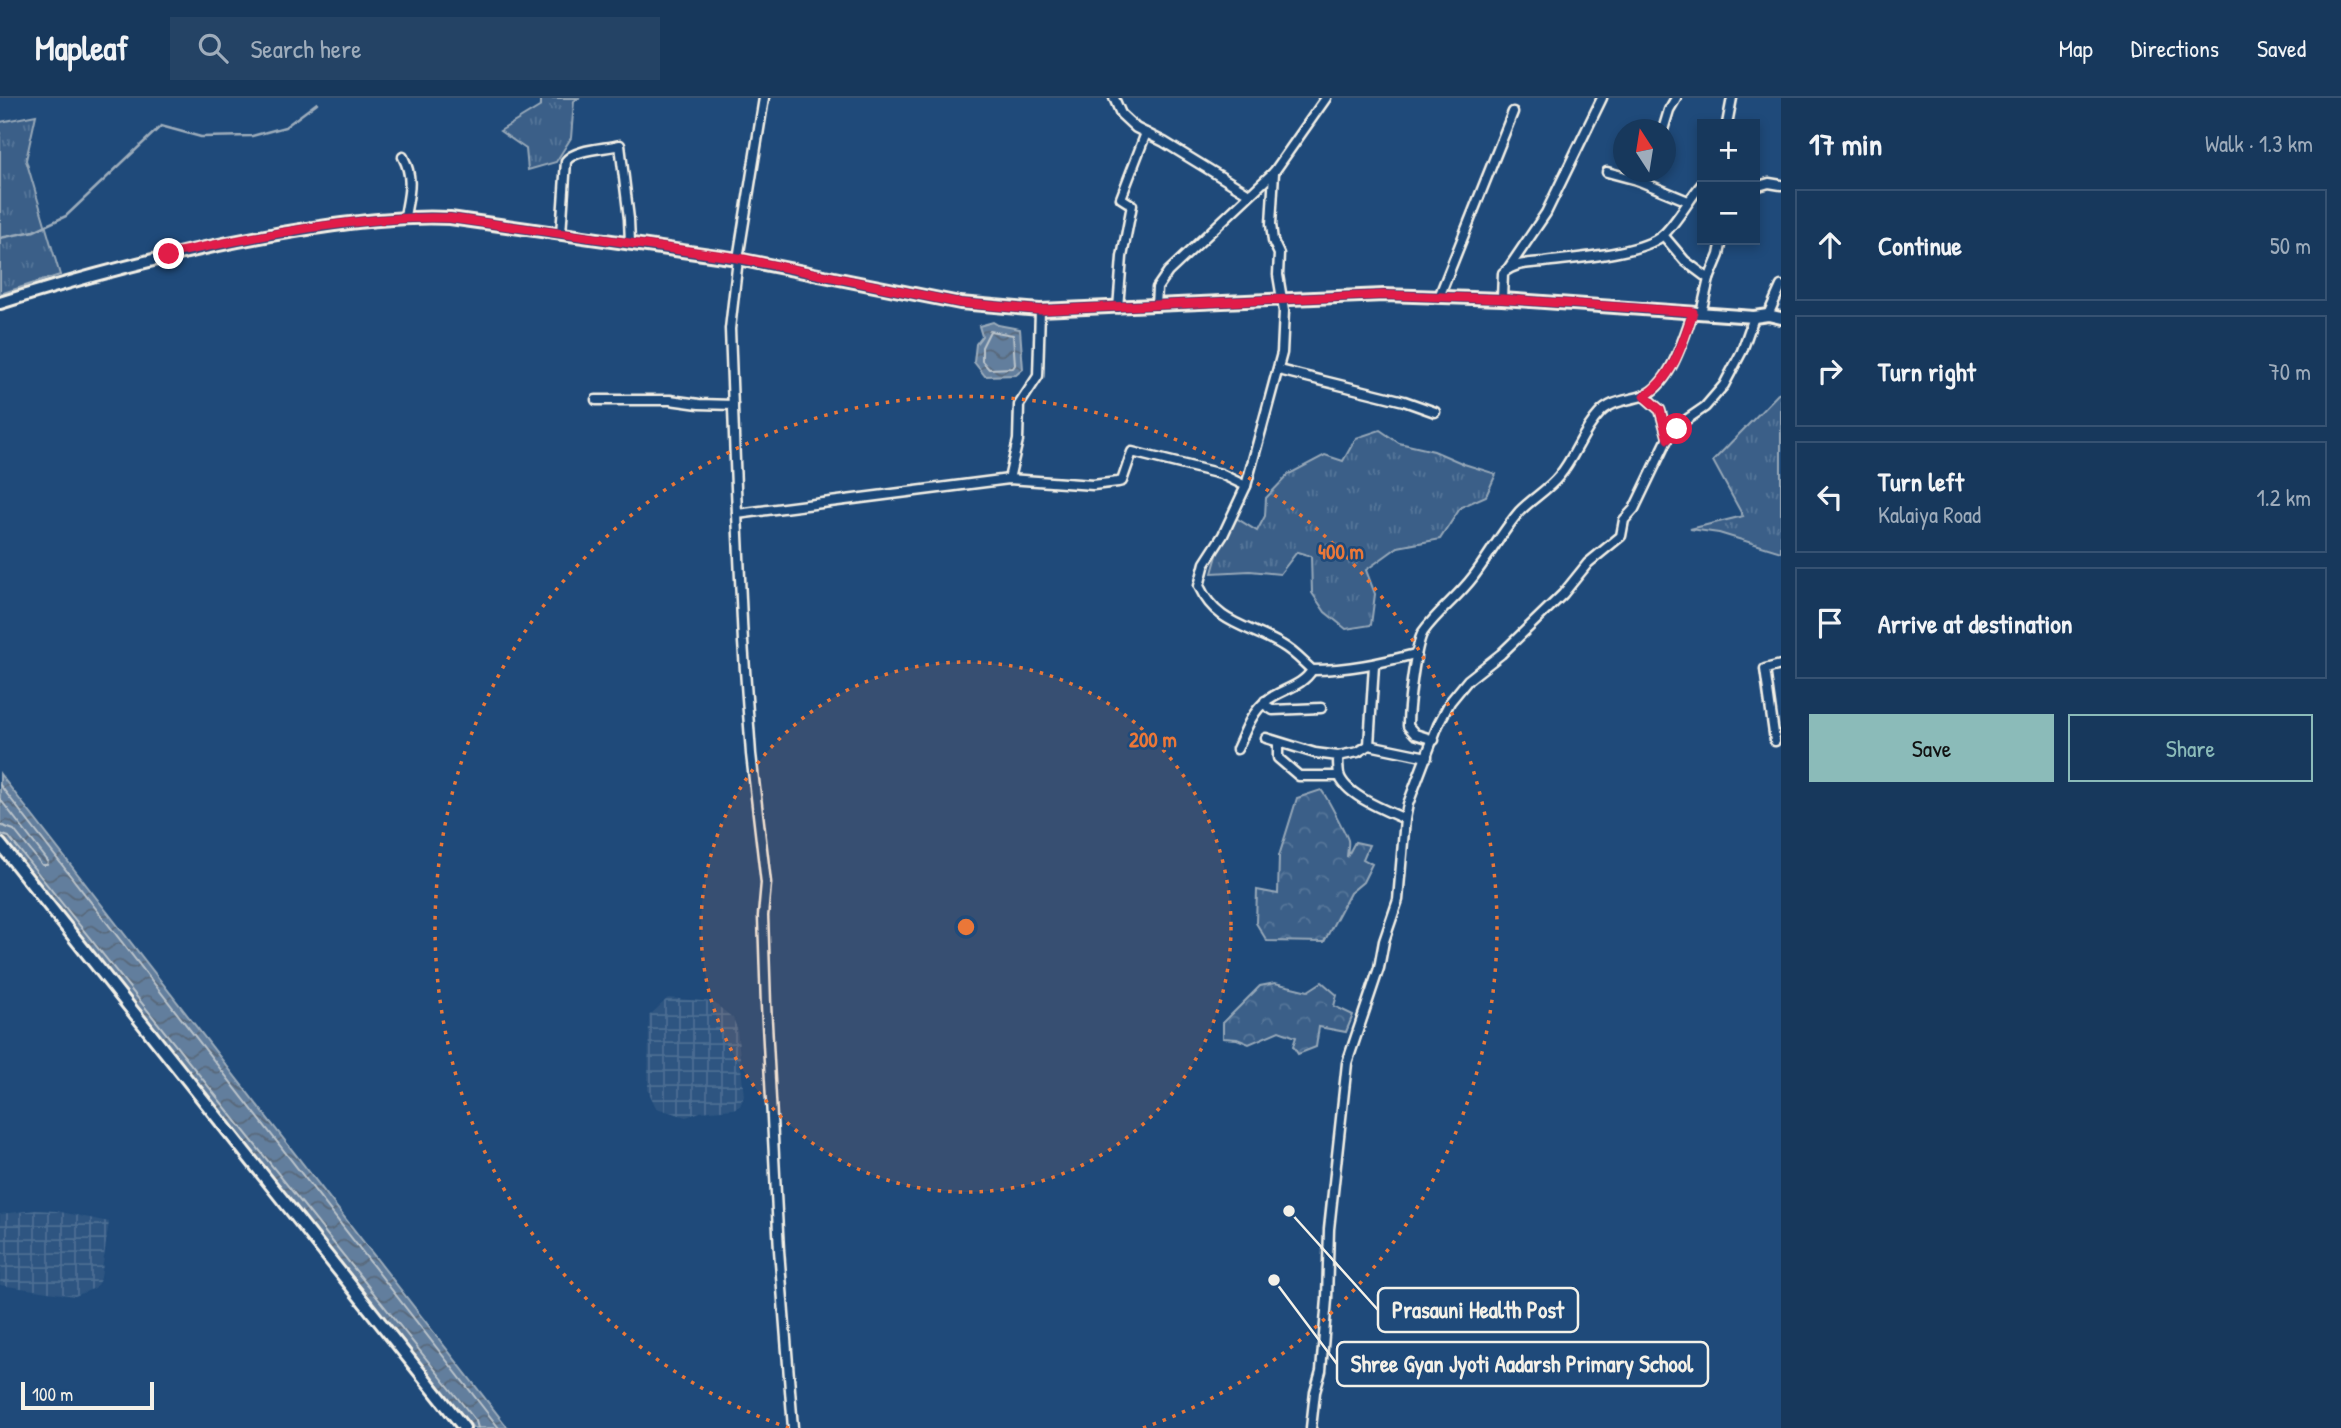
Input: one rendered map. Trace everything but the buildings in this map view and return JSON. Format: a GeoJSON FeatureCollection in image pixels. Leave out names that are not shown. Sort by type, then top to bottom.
{"type":"FeatureCollection","features":[{"type":"Feature","properties":{"kind":"main road"},"geometry":{"type":"LineString","coordinates":[[0,303],[169,254],[252,237],[405,216],[450,218],[738,258],[912,295],[960,303],[1040,310],[1384,295],[1502,299],[1754,317],[1768,315],[1781,318]]}},
{"type":"Feature","properties":{"kind":"main road"},"geometry":{"type":"LineString","coordinates":[[0,844],[464,1428]]}},
{"type":"Feature","properties":{"kind":"street"},"geometry":{"type":"LineString","coordinates":[[764,98],[738,258],[730,329],[743,642],[751,754],[766,883],[763,916],[766,1005],[779,1250],[793,1428]]}},
{"type":"Feature","properties":{"kind":"street"},"geometry":{"type":"LineString","coordinates":[[1114,98],[1122,114],[1136,128],[1249,194]]}},
{"type":"Feature","properties":{"kind":"street"},"geometry":{"type":"LineString","coordinates":[[1156,306],[1157,288],[1168,272],[1274,172],[1326,98]]}},
{"type":"Feature","properties":{"kind":"street"},"geometry":{"type":"LineString","coordinates":[[1502,299],[1503,273],[1546,213],[1602,98]]}},
{"type":"Feature","properties":{"kind":"street"},"geometry":{"type":"LineString","coordinates":[[1667,119],[1676,98]]}},
{"type":"Feature","properties":{"kind":"street"},"geometry":{"type":"LineString","coordinates":[[1728,119],[1730,99]]}},
{"type":"Feature","properties":{"kind":"street"},"geometry":{"type":"LineString","coordinates":[[1439,297],[1513,112]]}},
{"type":"Feature","properties":{"kind":"street"},"geometry":{"type":"LineString","coordinates":[[1118,308],[1122,257],[1132,205],[1121,198],[1146,134]]}},
{"type":"Feature","properties":{"kind":"street"},"geometry":{"type":"LineString","coordinates":[[561,234],[566,161],[570,155],[620,145],[630,243]]}},
{"type":"Feature","properties":{"kind":"street"},"geometry":{"type":"LineString","coordinates":[[403,157],[411,189],[405,216]]}},
{"type":"Feature","properties":{"kind":"street"},"geometry":{"type":"LineString","coordinates":[[1274,172],[1270,224],[1279,254],[1278,275],[1285,334],[1279,370],[1246,486],[1223,535],[1205,563],[1199,586],[1213,609],[1226,620],[1241,624],[1283,645],[1311,670],[1341,670],[1374,665],[1415,654]]}},
{"type":"Feature","properties":{"kind":"street"},"geometry":{"type":"LineString","coordinates":[[1607,172],[1613,174]]}},
{"type":"Feature","properties":{"kind":"street"},"geometry":{"type":"LineString","coordinates":[[1642,182],[1688,201]]}},
{"type":"Feature","properties":{"kind":"street"},"geometry":{"type":"LineString","coordinates":[[1760,186],[1769,183],[1781,185]]}},
{"type":"Feature","properties":{"kind":"street"},"geometry":{"type":"LineString","coordinates":[[1508,269],[1523,264],[1590,257],[1646,245],[1663,235],[1697,190]]}},
{"type":"Feature","properties":{"kind":"street"},"geometry":{"type":"LineString","coordinates":[[1663,235],[1685,261],[1709,279]]}},
{"type":"Feature","properties":{"kind":"street"},"geometry":{"type":"LineString","coordinates":[[1434,740],[1415,734],[1408,726],[1415,654],[1423,633],[1472,579],[1520,511],[1558,478],[1577,450],[1588,426],[1601,411],[1612,403],[1644,396],[1653,391],[1667,373],[1697,313],[1721,245]]}},
{"type":"Feature","properties":{"kind":"street"},"geometry":{"type":"LineString","coordinates":[[1768,315],[1781,286]]}},
{"type":"Feature","properties":{"kind":"street"},"geometry":{"type":"LineString","coordinates":[[1009,480],[1018,440],[1019,405],[1038,376],[1040,310]]}},
{"type":"Feature","properties":{"kind":"street"},"geometry":{"type":"LineString","coordinates":[[1311,1428],[1315,1392],[1321,1371],[1328,1299],[1326,1281],[1329,1229],[1347,1063],[1379,968],[1384,941],[1398,900],[1408,804],[1438,725],[1450,702],[1468,680],[1500,654],[1563,594],[1588,563],[1621,536],[1624,520],[1634,509],[1668,439],[1686,420],[1705,407],[1724,385],[1742,351],[1754,317]]}},
{"type":"Feature","properties":{"kind":"street"},"geometry":{"type":"LineString","coordinates":[[1279,370],[1435,412]]}},
{"type":"Feature","properties":{"kind":"street"},"geometry":{"type":"LineString","coordinates":[[1644,396],[1660,410],[1668,439]]}},
{"type":"Feature","properties":{"kind":"street"},"geometry":{"type":"LineString","coordinates":[[596,400],[670,400],[733,405]]}},
{"type":"Feature","properties":{"kind":"street"},"geometry":{"type":"LineString","coordinates":[[737,514],[1009,480],[1093,485],[1118,482],[1122,481],[1132,452],[1221,474],[1246,486]]}},
{"type":"Feature","properties":{"kind":"street"},"geometry":{"type":"LineString","coordinates":[[1369,745],[1374,665]]}},
{"type":"Feature","properties":{"kind":"street"},"geometry":{"type":"LineString","coordinates":[[1775,741],[1765,669],[1781,665]]}},
{"type":"Feature","properties":{"kind":"street"},"geometry":{"type":"LineString","coordinates":[[1237,749],[1252,716],[1265,702],[1283,690],[1301,683],[1311,670]]}},
{"type":"Feature","properties":{"kind":"street"},"geometry":{"type":"LineString","coordinates":[[1265,702],[1265,705],[1273,710],[1321,708]]}},
{"type":"Feature","properties":{"kind":"street"},"geometry":{"type":"LineString","coordinates":[[1266,738],[1315,753],[1338,756],[1358,752],[1369,745],[1427,757]]}},
{"type":"Feature","properties":{"kind":"street"},"geometry":{"type":"LineString","coordinates":[[1279,743],[1278,758],[1299,776],[1339,776]]}},
{"type":"Feature","properties":{"kind":"street"},"geometry":{"type":"LineString","coordinates":[[1338,756],[1339,776],[1346,785],[1366,801],[1405,819]]}},
{"type":"Feature","properties":{"kind":"shaded area"},"geometry":{"type":"Polygon","coordinates":[[[668,998],[713,1002],[733,1018],[737,1028],[744,1096],[740,1106],[700,1112],[686,1117],[656,1108],[648,1090],[649,1016],[668,998]]]}},
{"type":"Feature","properties":{"kind":"shaded area"},"geometry":{"type":"Polygon","coordinates":[[[56,1211],[109,1222],[101,1278],[95,1288],[75,1296],[0,1285],[0,1214],[56,1211]]]}},
{"type":"Feature","properties":{"kind":"green space"},"geometry":{"type":"Polygon","coordinates":[[[541,98],[579,98],[574,101],[571,138],[556,162],[528,170],[526,149],[500,131],[541,106],[541,98]]]}},
{"type":"Feature","properties":{"kind":"green space"},"geometry":{"type":"Polygon","coordinates":[[[36,115],[26,160],[60,275],[0,294],[0,122],[36,115]]]}},
{"type":"Feature","properties":{"kind":"green space"},"geometry":{"type":"Polygon","coordinates":[[[1781,391],[1781,552],[1719,533],[1690,529],[1743,516],[1713,461],[1781,391]]]}},
{"type":"Feature","properties":{"kind":"green space"},"geometry":{"type":"Polygon","coordinates":[[[1380,430],[1399,443],[1434,451],[1496,474],[1486,496],[1461,507],[1440,539],[1398,547],[1366,570],[1375,594],[1371,625],[1346,629],[1325,612],[1312,593],[1311,556],[1297,552],[1280,574],[1250,571],[1212,573],[1218,552],[1236,518],[1257,531],[1265,516],[1266,498],[1289,474],[1325,455],[1343,461],[1356,438],[1380,430]]]}},
{"type":"Feature","properties":{"kind":"green space"},"geometry":{"type":"Polygon","coordinates":[[[1321,790],[1348,840],[1347,857],[1355,842],[1369,845],[1363,859],[1372,864],[1363,882],[1350,893],[1324,942],[1267,941],[1256,923],[1257,890],[1278,894],[1279,856],[1297,798],[1321,790]]]}},
{"type":"Feature","properties":{"kind":"green space"},"geometry":{"type":"Polygon","coordinates":[[[1322,982],[1337,995],[1334,1006],[1353,1015],[1346,1032],[1319,1027],[1316,1047],[1298,1054],[1293,1046],[1296,1037],[1279,1031],[1249,1044],[1237,1039],[1223,1038],[1223,1023],[1260,986],[1275,983],[1308,991],[1322,982]]]}},
{"type":"Feature","properties":{"kind":"water"},"geometry":{"type":"Polygon","coordinates":[[[993,322],[1020,329],[1023,369],[1016,375],[985,376],[974,362],[976,344],[982,336],[979,326],[993,322]]]}},
{"type":"Feature","properties":{"kind":"water"},"geometry":{"type":"Polygon","coordinates":[[[0,774],[508,1428],[473,1428],[0,838],[0,774]]]}},
{"type":"Feature","properties":{"kind":"waterway"},"geometry":{"type":"LineString","coordinates":[[0,238],[34,231],[66,216],[161,126],[201,137],[252,136],[285,127],[317,103]]}},
{"type":"Feature","properties":{"kind":"place","name":"Prasauni Health Post"},"geometry":{"type":"Point","coordinates":[1289,1211]}},
{"type":"Feature","properties":{"kind":"place","name":"Shree Gyan Jyoti Aadarsh Primary School"},"geometry":{"type":"Point","coordinates":[1274,1280]}},
{"type":"Feature","properties":{"kind":"route"},"geometry":{"type":"LineString","coordinates":[[169,254],[252,237],[405,216],[450,218],[738,258],[912,295],[960,303],[1040,310],[1384,295],[1502,299],[1693,312],[1680,350],[1667,373],[1653,391],[1644,396],[1660,410],[1668,439],[1677,429]]}}]}
